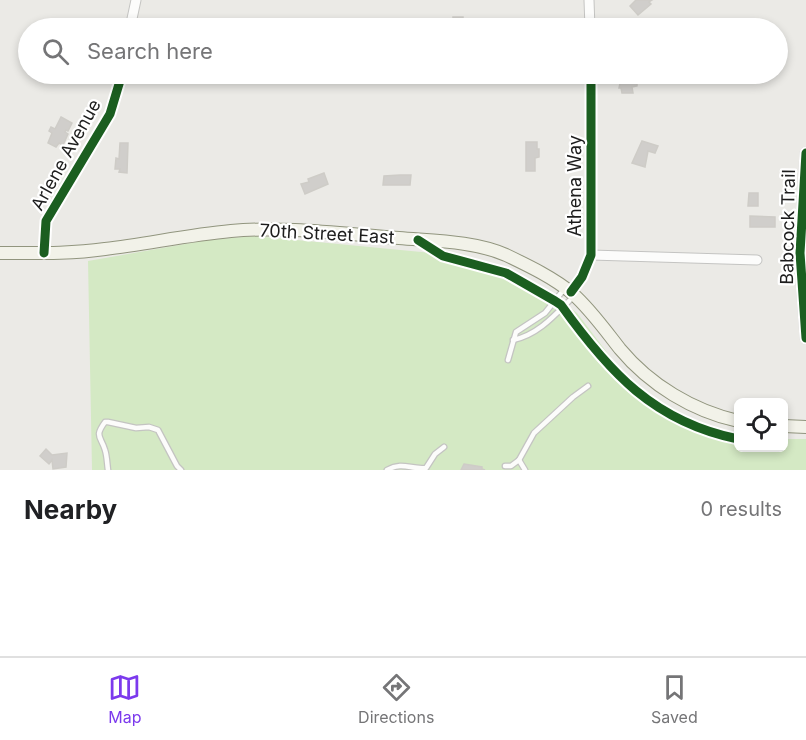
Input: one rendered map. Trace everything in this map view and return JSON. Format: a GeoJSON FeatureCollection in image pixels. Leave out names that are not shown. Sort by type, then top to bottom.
{"type":"FeatureCollection","features":[{"type":"Feature","properties":{"kind":"main road","name":"70th Street East"},"geometry":{"type":"LineString","coordinates":[[0,253],[102,250],[230,231],[293,230],[476,246],[502,254],[530,267],[570,292],[648,377],[689,404],[734,420]]}},
{"type":"Feature","properties":{"kind":"main road"},"geometry":{"type":"LineString","coordinates":[[788,426],[806,427]]}},
{"type":"Feature","properties":{"kind":"street"},"geometry":{"type":"LineString","coordinates":[[132,18],[136,0]]}},
{"type":"Feature","properties":{"kind":"street"},"geometry":{"type":"LineString","coordinates":[[589,0],[590,18]]}},
{"type":"Feature","properties":{"kind":"street","name":"Arlene Avenue"},"geometry":{"type":"LineString","coordinates":[[44,253],[46,221],[110,114],[119,84]]}},
{"type":"Feature","properties":{"kind":"street","name":"Athena Way"},"geometry":{"type":"LineString","coordinates":[[570,292],[582,277],[591,255],[591,84]]}},
{"type":"Feature","properties":{"kind":"street","name":"Babcock Trail"},"geometry":{"type":"LineString","coordinates":[[806,153],[800,253],[806,338]]}},
{"type":"Feature","properties":{"kind":"street"},"geometry":{"type":"LineString","coordinates":[[591,255],[757,261]]}},
{"type":"Feature","properties":{"kind":"lane"},"geometry":{"type":"LineString","coordinates":[[508,360],[516,332],[545,313],[570,292]]}},
{"type":"Feature","properties":{"kind":"lane"},"geometry":{"type":"LineString","coordinates":[[513,340],[520,339],[538,329],[570,292]]}},
{"type":"Feature","properties":{"kind":"lane"},"geometry":{"type":"LineString","coordinates":[[505,466],[511,466],[519,460],[534,433],[588,386]]}},
{"type":"Feature","properties":{"kind":"lane"},"geometry":{"type":"LineString","coordinates":[[108,470],[105,451],[99,435],[99,430],[105,422],[158,430],[181,470]]}},
{"type":"Feature","properties":{"kind":"lane"},"geometry":{"type":"LineString","coordinates":[[387,470],[397,465],[426,469],[435,454],[444,447]]}},
{"type":"Feature","properties":{"kind":"lane"},"geometry":{"type":"LineString","coordinates":[[519,460],[525,470]]}},
{"type":"Feature","properties":{"kind":"green space"},"geometry":{"type":"Polygon","coordinates":[[[255,236],[463,256],[516,272],[550,292],[577,313],[615,363],[650,396],[703,425],[734,432],[734,452],[788,452],[788,439],[806,439],[806,470],[92,470],[88,261],[208,240],[255,236]]]}},
{"type":"Feature","properties":{"kind":"building"},"geometry":{"type":"Polygon","coordinates":[[[636,0],[652,0],[649,2],[651,4],[638,15],[630,6],[636,0]]]}},
{"type":"Feature","properties":{"kind":"building"},"geometry":{"type":"Polygon","coordinates":[[[620,84],[637,84],[632,87],[633,93],[622,93],[620,84]]]}},
{"type":"Feature","properties":{"kind":"building"},"geometry":{"type":"Polygon","coordinates":[[[61,117],[72,123],[65,132],[68,134],[63,145],[59,143],[56,147],[48,143],[52,133],[49,131],[51,127],[55,129],[61,117]]]}},
{"type":"Feature","properties":{"kind":"building"},"geometry":{"type":"Polygon","coordinates":[[[642,141],[658,146],[655,153],[648,151],[645,167],[632,163],[642,141]]]}},
{"type":"Feature","properties":{"kind":"building"},"geometry":{"type":"Polygon","coordinates":[[[526,142],[537,142],[539,157],[535,158],[535,171],[526,171],[526,142]]]}},
{"type":"Feature","properties":{"kind":"building"},"geometry":{"type":"Polygon","coordinates":[[[120,143],[128,143],[127,173],[115,169],[116,158],[119,159],[120,143]]]}},
{"type":"Feature","properties":{"kind":"building"},"geometry":{"type":"Polygon","coordinates":[[[324,173],[328,184],[305,194],[301,184],[324,173]]]}},
{"type":"Feature","properties":{"kind":"building"},"geometry":{"type":"Polygon","coordinates":[[[411,175],[410,185],[383,185],[384,176],[411,175]]]}},
{"type":"Feature","properties":{"kind":"building"},"geometry":{"type":"Polygon","coordinates":[[[749,193],[758,193],[758,206],[748,206],[749,193]]]}},
{"type":"Feature","properties":{"kind":"building"},"geometry":{"type":"Polygon","coordinates":[[[750,216],[775,217],[775,227],[750,227],[750,216]]]}},
{"type":"Feature","properties":{"kind":"building"},"geometry":{"type":"Polygon","coordinates":[[[46,449],[52,455],[67,453],[66,467],[53,469],[52,460],[49,464],[40,456],[46,449]]]}},
{"type":"Feature","properties":{"kind":"building"},"geometry":{"type":"Polygon","coordinates":[[[464,464],[482,467],[485,470],[461,470],[464,464]]]}},
{"type":"Feature","properties":{"kind":"cycle path"},"geometry":{"type":"LineString","coordinates":[[44,253],[46,221],[110,114],[119,84]]}},
{"type":"Feature","properties":{"kind":"cycle path"},"geometry":{"type":"LineString","coordinates":[[571,292],[582,277],[591,255],[591,84]]}},
{"type":"Feature","properties":{"kind":"cycle path"},"geometry":{"type":"LineString","coordinates":[[806,153],[800,253],[806,338]]}},
{"type":"Feature","properties":{"kind":"cycle path"},"geometry":{"type":"LineString","coordinates":[[418,240],[443,256],[506,273],[555,301],[561,305],[597,352],[636,391],[658,407],[682,420],[708,431],[734,438]]}}]}
